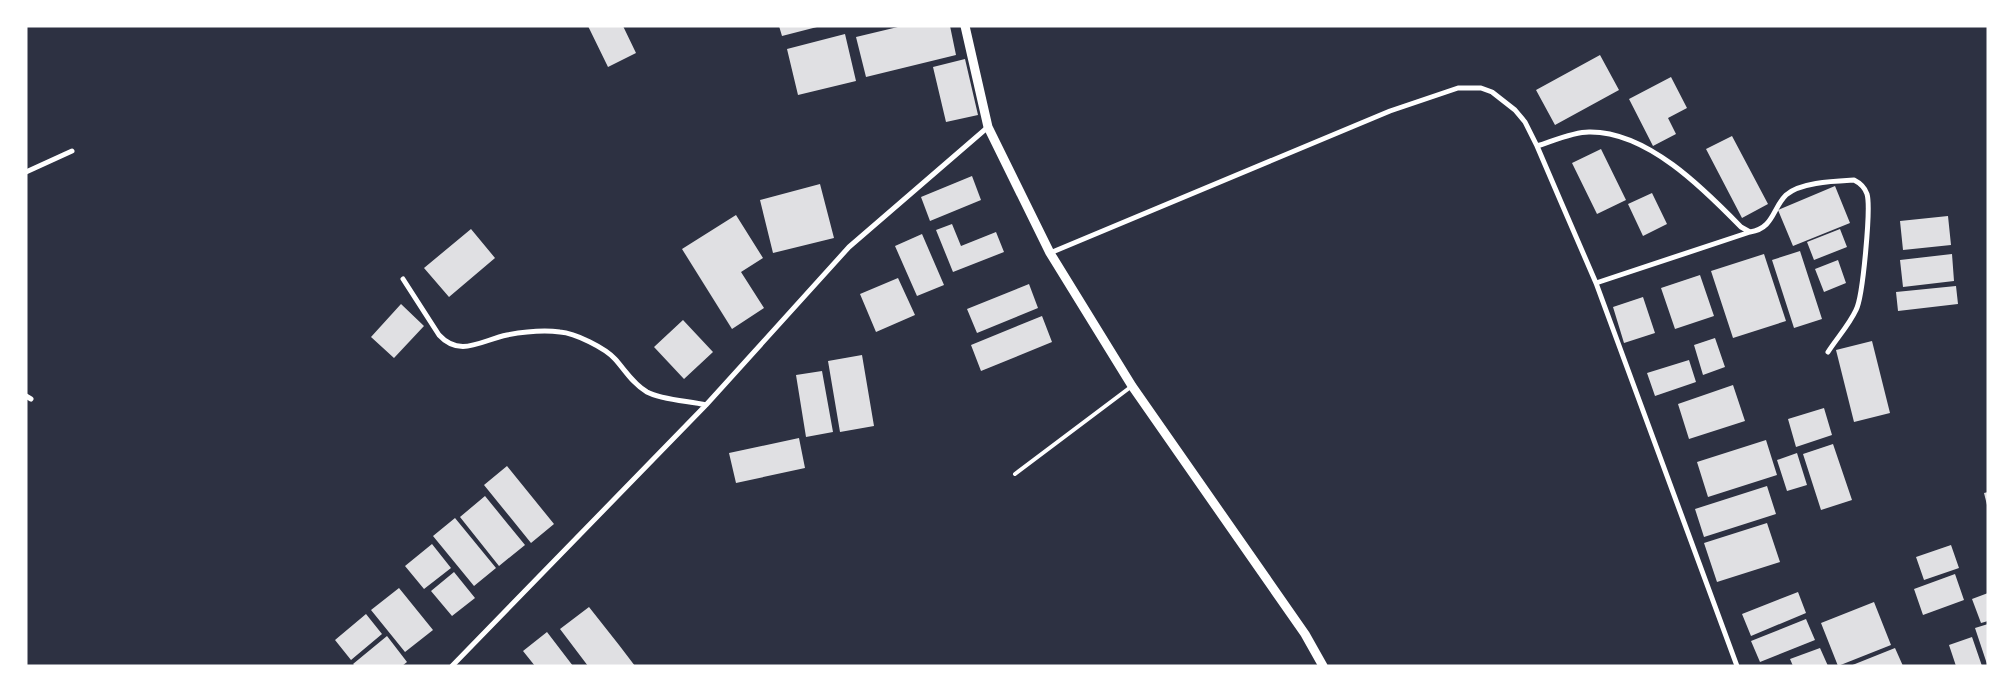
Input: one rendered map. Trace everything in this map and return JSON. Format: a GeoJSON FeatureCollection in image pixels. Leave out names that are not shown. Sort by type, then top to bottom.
{"type":"FeatureCollection","features":[{"type":"Feature","properties":{"kind":"street"},"geometry":{"type":"LineString","coordinates":[[965,26],[988,128],[1050,253],[1132,386],[1305,634],[1323,666]]}},
{"type":"Feature","properties":{"kind":"street"},"geometry":{"type":"LineString","coordinates":[[1050,253],[1390,111],[1458,88],[1481,88],[1502,98],[1525,122],[1596,283],[1737,666]]}},
{"type":"Feature","properties":{"kind":"street"},"geometry":{"type":"LineString","coordinates":[[452,666],[706,405],[849,248],[988,128]]}},
{"type":"Feature","properties":{"kind":"street"},"geometry":{"type":"LineString","coordinates":[[1537,146],[1586,132],[1606,132],[1638,145],[1666,160],[1692,179],[1741,227],[1750,232]]}},
{"type":"Feature","properties":{"kind":"street"},"geometry":{"type":"LineString","coordinates":[[26,172],[72,151]]}},
{"type":"Feature","properties":{"kind":"street"},"geometry":{"type":"LineString","coordinates":[[1596,283],[1765,226],[1787,194],[1798,188],[1828,181],[1854,180],[1864,189],[1867,198],[1861,294],[1857,309],[1828,352]]}},
{"type":"Feature","properties":{"kind":"street"},"geometry":{"type":"LineString","coordinates":[[403,279],[439,335],[453,345],[474,346],[520,333],[561,332],[602,347],[636,384],[647,392],[706,405]]}},
{"type":"Feature","properties":{"kind":"lane"},"geometry":{"type":"LineString","coordinates":[[1015,474],[1132,386]]}},
{"type":"Feature","properties":{"kind":"building"},"geometry":{"type":"Polygon","coordinates":[[[588,26],[623,26],[636,53],[608,67],[588,26]]]}},
{"type":"Feature","properties":{"kind":"building"},"geometry":{"type":"Polygon","coordinates":[[[779,26],[817,26],[817,27],[782,36],[779,26]]]}},
{"type":"Feature","properties":{"kind":"building"},"geometry":{"type":"Polygon","coordinates":[[[902,26],[950,26],[956,55],[866,77],[856,37],[902,26]]]}},
{"type":"Feature","properties":{"kind":"building"},"geometry":{"type":"Polygon","coordinates":[[[845,34],[856,81],[798,95],[787,49],[845,34]]]}},
{"type":"Feature","properties":{"kind":"building"},"geometry":{"type":"Polygon","coordinates":[[[1600,55],[1619,90],[1555,125],[1536,90],[1600,55]]]}},
{"type":"Feature","properties":{"kind":"building"},"geometry":{"type":"Polygon","coordinates":[[[965,59],[978,115],[946,122],[933,67],[965,59]]]}},
{"type":"Feature","properties":{"kind":"building"},"geometry":{"type":"Polygon","coordinates":[[[1671,77],[1687,108],[1668,118],[1676,134],[1653,146],[1629,99],[1671,77]]]}},
{"type":"Feature","properties":{"kind":"building"},"geometry":{"type":"Polygon","coordinates":[[[1732,136],[1768,204],[1742,218],[1706,149],[1732,136]]]}},
{"type":"Feature","properties":{"kind":"building"},"geometry":{"type":"Polygon","coordinates":[[[1601,149],[1626,200],[1597,214],[1572,163],[1601,149]]]}},
{"type":"Feature","properties":{"kind":"building"},"geometry":{"type":"Polygon","coordinates":[[[972,176],[981,200],[930,221],[921,197],[972,176]]]}},
{"type":"Feature","properties":{"kind":"building"},"geometry":{"type":"Polygon","coordinates":[[[820,184],[834,238],[773,253],[760,200],[820,184]]]}},
{"type":"Feature","properties":{"kind":"building"},"geometry":{"type":"Polygon","coordinates":[[[1835,186],[1850,223],[1793,246],[1778,210],[1835,186]]]}},
{"type":"Feature","properties":{"kind":"building"},"geometry":{"type":"Polygon","coordinates":[[[1652,193],[1667,224],[1643,236],[1628,204],[1652,193]]]}},
{"type":"Feature","properties":{"kind":"building"},"geometry":{"type":"Polygon","coordinates":[[[736,215],[763,258],[741,272],[764,308],[732,329],[682,249],[736,215]]]}},
{"type":"Feature","properties":{"kind":"building"},"geometry":{"type":"Polygon","coordinates":[[[1948,216],[1951,245],[1903,250],[1900,221],[1948,216]]]}},
{"type":"Feature","properties":{"kind":"building"},"geometry":{"type":"Polygon","coordinates":[[[952,224],[961,246],[996,232],[1004,252],[953,272],[936,230],[952,224]]]}},
{"type":"Feature","properties":{"kind":"building"},"geometry":{"type":"Polygon","coordinates":[[[471,229],[495,258],[449,297],[424,268],[471,229]]]}},
{"type":"Feature","properties":{"kind":"building"},"geometry":{"type":"Polygon","coordinates":[[[1840,229],[1847,247],[1814,260],[1807,242],[1840,229]]]}},
{"type":"Feature","properties":{"kind":"building"},"geometry":{"type":"Polygon","coordinates":[[[922,234],[944,285],[917,296],[895,246],[922,234]]]}},
{"type":"Feature","properties":{"kind":"building"},"geometry":{"type":"Polygon","coordinates":[[[1800,251],[1822,319],[1794,328],[1772,260],[1800,251]]]}},
{"type":"Feature","properties":{"kind":"building"},"geometry":{"type":"Polygon","coordinates":[[[1764,254],[1786,321],[1733,338],[1711,271],[1764,254]]]}},
{"type":"Feature","properties":{"kind":"building"},"geometry":{"type":"Polygon","coordinates":[[[1952,254],[1954,281],[1903,287],[1900,260],[1952,254]]]}},
{"type":"Feature","properties":{"kind":"building"},"geometry":{"type":"Polygon","coordinates":[[[1838,260],[1846,283],[1824,292],[1815,269],[1838,260]]]}},
{"type":"Feature","properties":{"kind":"building"},"geometry":{"type":"Polygon","coordinates":[[[1700,275],[1714,316],[1675,329],[1661,288],[1700,275]]]}},
{"type":"Feature","properties":{"kind":"building"},"geometry":{"type":"Polygon","coordinates":[[[898,278],[915,315],[876,332],[860,294],[898,278]]]}},
{"type":"Feature","properties":{"kind":"building"},"geometry":{"type":"Polygon","coordinates":[[[1029,284],[1038,308],[977,333],[967,309],[1029,284]]]}},
{"type":"Feature","properties":{"kind":"building"},"geometry":{"type":"Polygon","coordinates":[[[1956,286],[1958,304],[1898,311],[1896,292],[1956,286]]]}},
{"type":"Feature","properties":{"kind":"building"},"geometry":{"type":"Polygon","coordinates":[[[1643,297],[1655,333],[1624,343],[1613,307],[1643,297]]]}},
{"type":"Feature","properties":{"kind":"building"},"geometry":{"type":"Polygon","coordinates":[[[401,304],[424,326],[394,358],[371,337],[401,304]]]}},
{"type":"Feature","properties":{"kind":"building"},"geometry":{"type":"Polygon","coordinates":[[[1042,316],[1052,342],[981,371],[971,345],[1042,316]]]}},
{"type":"Feature","properties":{"kind":"building"},"geometry":{"type":"Polygon","coordinates":[[[683,320],[713,352],[684,379],[654,347],[683,320]]]}},
{"type":"Feature","properties":{"kind":"building"},"geometry":{"type":"Polygon","coordinates":[[[1715,338],[1725,367],[1703,375],[1694,345],[1715,338]]]}},
{"type":"Feature","properties":{"kind":"building"},"geometry":{"type":"Polygon","coordinates":[[[1872,341],[1890,413],[1854,422],[1836,350],[1872,341]]]}},
{"type":"Feature","properties":{"kind":"building"},"geometry":{"type":"Polygon","coordinates":[[[862,355],[874,426],[840,432],[828,361],[862,355]]]}},
{"type":"Feature","properties":{"kind":"building"},"geometry":{"type":"Polygon","coordinates":[[[1689,360],[1696,382],[1655,396],[1647,373],[1689,360]]]}},
{"type":"Feature","properties":{"kind":"building"},"geometry":{"type":"Polygon","coordinates":[[[822,371],[833,432],[806,437],[796,375],[822,371]]]}},
{"type":"Feature","properties":{"kind":"building"},"geometry":{"type":"Polygon","coordinates":[[[1733,385],[1745,421],[1689,439],[1678,404],[1733,385]]]}},
{"type":"Feature","properties":{"kind":"building"},"geometry":{"type":"Polygon","coordinates":[[[1824,408],[1832,435],[1796,447],[1788,419],[1824,408]]]}},
{"type":"Feature","properties":{"kind":"building"},"geometry":{"type":"Polygon","coordinates":[[[799,438],[805,468],[736,483],[729,453],[799,438]]]}},
{"type":"Feature","properties":{"kind":"building"},"geometry":{"type":"Polygon","coordinates":[[[1766,440],[1777,475],[1708,497],[1697,462],[1766,440]]]}},
{"type":"Feature","properties":{"kind":"building"},"geometry":{"type":"Polygon","coordinates":[[[1833,444],[1852,500],[1821,510],[1803,454],[1833,444]]]}},
{"type":"Feature","properties":{"kind":"building"},"geometry":{"type":"Polygon","coordinates":[[[1797,453],[1807,485],[1787,491],[1777,460],[1797,453]]]}},
{"type":"Feature","properties":{"kind":"building"},"geometry":{"type":"Polygon","coordinates":[[[507,466],[554,524],[531,543],[484,485],[507,466]]]}},
{"type":"Feature","properties":{"kind":"building"},"geometry":{"type":"Polygon","coordinates":[[[1767,486],[1776,514],[1704,537],[1695,509],[1767,486]]]}},
{"type":"Feature","properties":{"kind":"building"},"geometry":{"type":"Polygon","coordinates":[[[1988,492],[1988,505],[1987,505],[1984,493],[1988,492]]]}},
{"type":"Feature","properties":{"kind":"building"},"geometry":{"type":"Polygon","coordinates":[[[485,496],[525,545],[499,566],[460,517],[485,496]]]}},
{"type":"Feature","properties":{"kind":"building"},"geometry":{"type":"Polygon","coordinates":[[[455,518],[496,568],[474,586],[433,536],[455,518]]]}},
{"type":"Feature","properties":{"kind":"building"},"geometry":{"type":"Polygon","coordinates":[[[1767,523],[1780,562],[1717,582],[1704,543],[1767,523]]]}},
{"type":"Feature","properties":{"kind":"building"},"geometry":{"type":"Polygon","coordinates":[[[432,544],[451,568],[424,589],[405,566],[432,544]]]}},
{"type":"Feature","properties":{"kind":"building"},"geometry":{"type":"Polygon","coordinates":[[[1951,545],[1959,568],[1924,580],[1916,557],[1951,545]]]}},
{"type":"Feature","properties":{"kind":"building"},"geometry":{"type":"Polygon","coordinates":[[[454,572],[475,598],[452,616],[431,591],[454,572]]]}},
{"type":"Feature","properties":{"kind":"building"},"geometry":{"type":"Polygon","coordinates":[[[1955,574],[1964,600],[1923,615],[1914,589],[1955,574]]]}},
{"type":"Feature","properties":{"kind":"building"},"geometry":{"type":"Polygon","coordinates":[[[399,588],[433,630],[405,652],[371,610],[399,588]]]}},
{"type":"Feature","properties":{"kind":"building"},"geometry":{"type":"Polygon","coordinates":[[[1798,592],[1806,613],[1751,636],[1742,614],[1798,592]]]}},
{"type":"Feature","properties":{"kind":"building"},"geometry":{"type":"Polygon","coordinates":[[[1988,593],[1988,621],[1981,623],[1972,599],[1988,593]]]}},
{"type":"Feature","properties":{"kind":"building"},"geometry":{"type":"Polygon","coordinates":[[[1874,602],[1891,645],[1838,666],[1821,623],[1874,602]]]}},
{"type":"Feature","properties":{"kind":"building"},"geometry":{"type":"Polygon","coordinates":[[[589,607],[635,666],[588,666],[560,629],[589,607]]]}},
{"type":"Feature","properties":{"kind":"building"},"geometry":{"type":"Polygon","coordinates":[[[366,614],[382,634],[351,660],[335,640],[366,614]]]}},
{"type":"Feature","properties":{"kind":"building"},"geometry":{"type":"Polygon","coordinates":[[[1806,619],[1815,640],[1760,662],[1751,641],[1806,619]]]}},
{"type":"Feature","properties":{"kind":"building"},"geometry":{"type":"Polygon","coordinates":[[[1988,624],[1988,664],[1987,664],[1975,628],[1988,624]]]}},
{"type":"Feature","properties":{"kind":"building"},"geometry":{"type":"Polygon","coordinates":[[[547,632],[573,666],[535,666],[523,651],[547,632]]]}},
{"type":"Feature","properties":{"kind":"building"},"geometry":{"type":"Polygon","coordinates":[[[387,636],[407,662],[402,666],[355,666],[353,664],[387,636]]]}},
{"type":"Feature","properties":{"kind":"building"},"geometry":{"type":"Polygon","coordinates":[[[1972,637],[1982,666],[1956,666],[1949,645],[1972,637]]]}},
{"type":"Feature","properties":{"kind":"building"},"geometry":{"type":"Polygon","coordinates":[[[1820,648],[1828,666],[1793,666],[1790,659],[1820,648]]]}},
{"type":"Feature","properties":{"kind":"building"},"geometry":{"type":"Polygon","coordinates":[[[1895,648],[1903,666],[1850,666],[1895,648]]]}}]}
